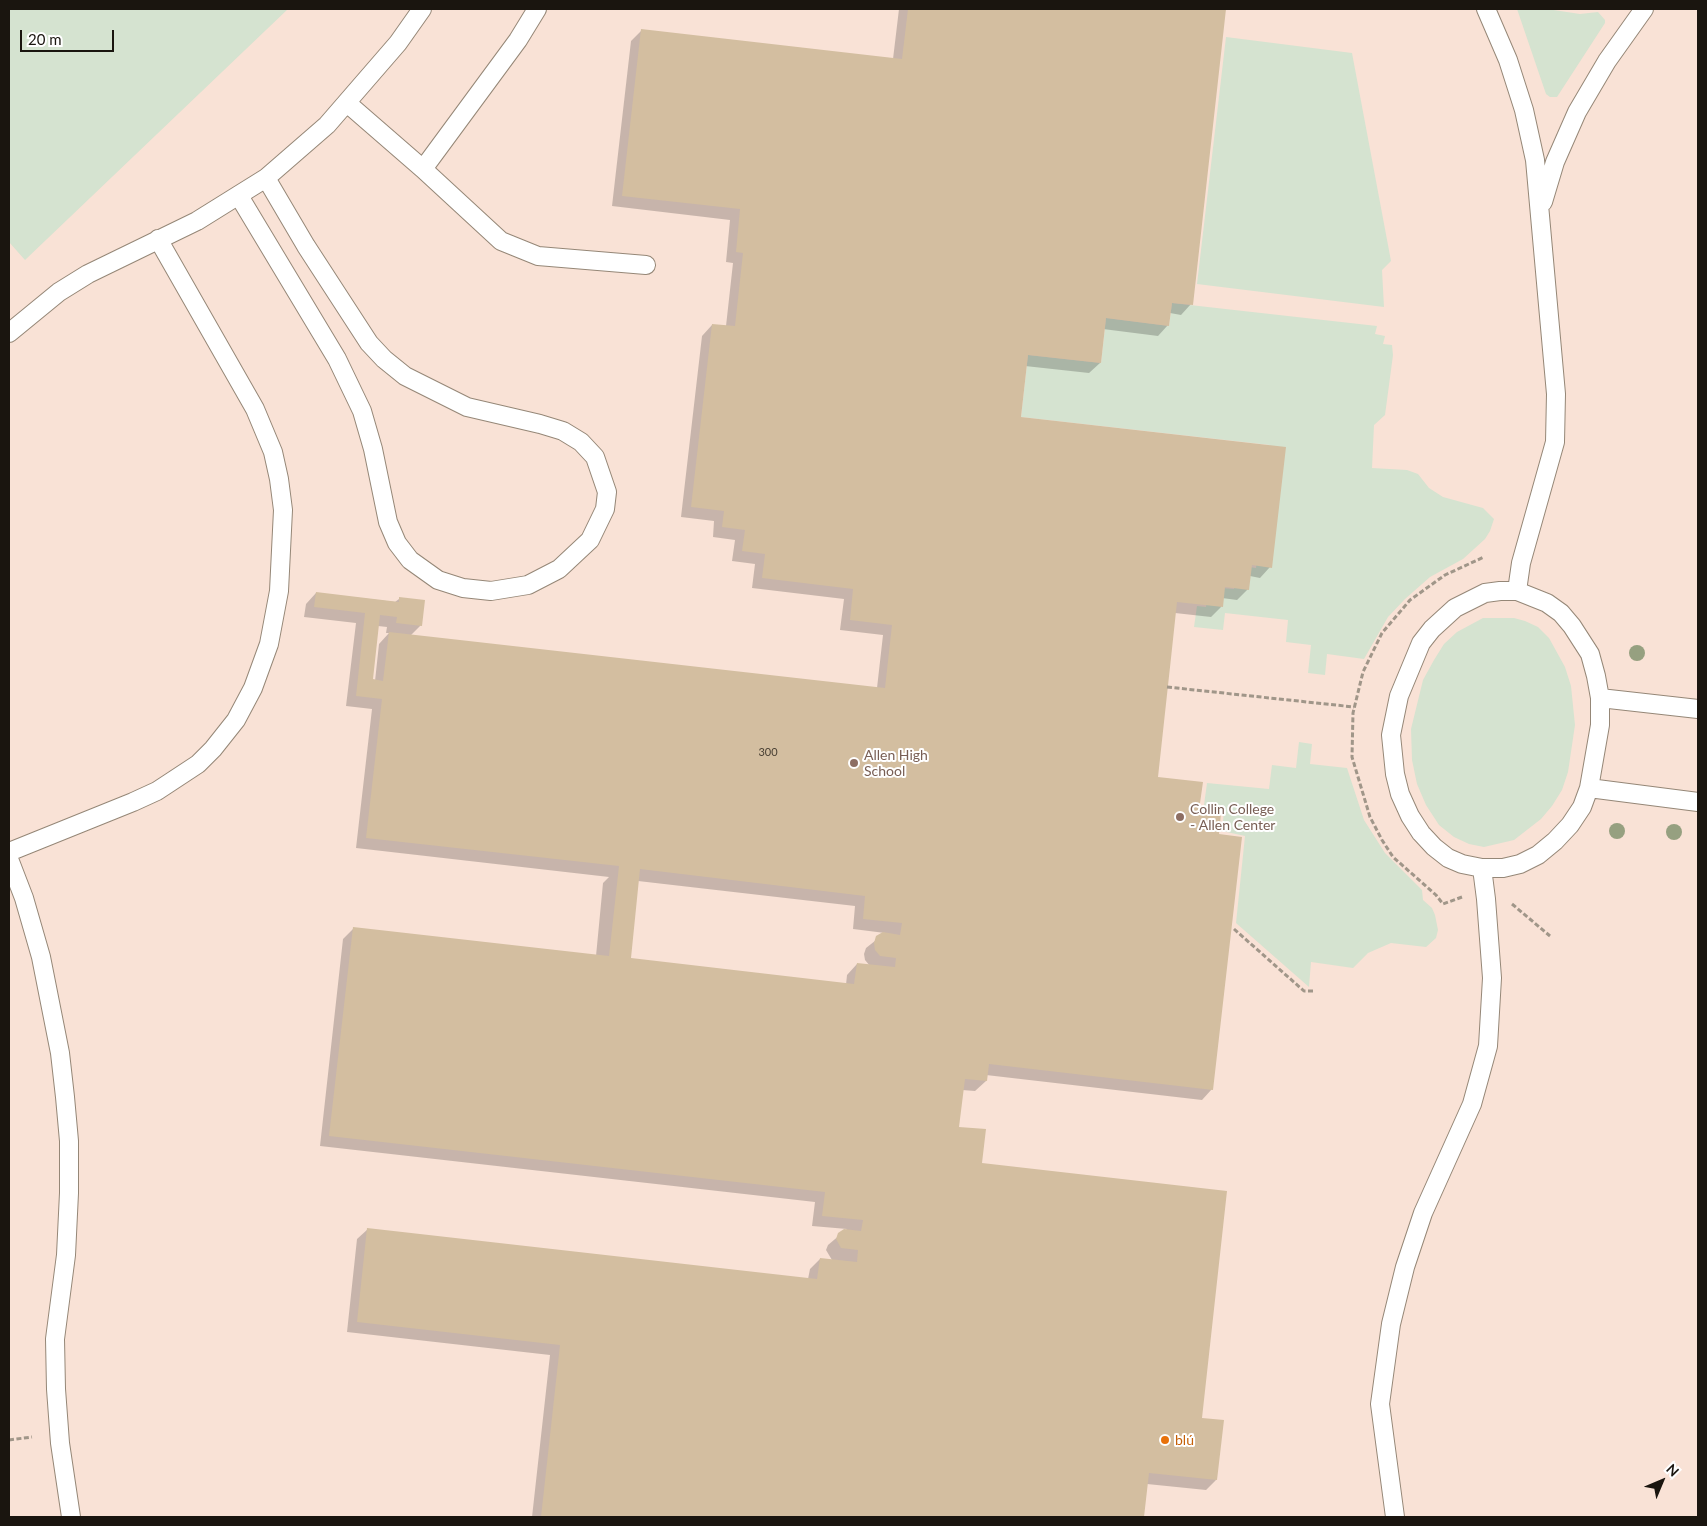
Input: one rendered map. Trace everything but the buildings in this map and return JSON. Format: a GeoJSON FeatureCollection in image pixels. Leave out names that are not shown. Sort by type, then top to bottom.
{"type":"FeatureCollection","features":[{"type":"Feature","properties":{"kind":"lane"},"geometry":{"type":"LineString","coordinates":[[9,333],[59,292],[88,274],[197,221],[266,178],[306,145],[347,103],[398,43],[422,9]]}},
{"type":"Feature","properties":{"kind":"lane"},"geometry":{"type":"LineString","coordinates":[[423,169],[518,40],[537,9]]}},
{"type":"Feature","properties":{"kind":"lane"},"geometry":{"type":"LineString","coordinates":[[1486,9],[1508,60],[1524,110],[1535,160],[1557,418],[1550,466],[1521,563],[1517,592]]}},
{"type":"Feature","properties":{"kind":"lane"},"geometry":{"type":"LineString","coordinates":[[1541,218],[1547,185],[1577,112],[1606,61],[1644,9]]}},
{"type":"Feature","properties":{"kind":"lane"},"geometry":{"type":"LineString","coordinates":[[347,103],[423,169],[479,223],[501,241],[519,250],[538,256],[646,266]]}},
{"type":"Feature","properties":{"kind":"lane"},"geometry":{"type":"LineString","coordinates":[[239,196],[337,359],[362,411],[373,449],[388,522],[397,543],[410,560],[438,580],[463,588],[492,591],[528,585],[559,569],[590,540],[599,525],[605,509],[607,492],[596,457],[581,442],[563,431],[467,407],[406,376],[384,359],[369,342],[336,292],[266,178]]}},
{"type":"Feature","properties":{"kind":"lane"},"geometry":{"type":"LineString","coordinates":[[9,852],[157,791],[198,764],[213,749],[236,720],[253,688],[270,636],[279,591],[283,510],[273,452],[255,409],[158,240]]}},
{"type":"Feature","properties":{"kind":"lane"},"geometry":{"type":"LineString","coordinates":[[1517,592],[1547,603],[1572,626],[1590,654],[1600,698],[1598,750],[1590,788],[1582,807],[1570,825],[1538,855],[1520,864],[1503,868],[1482,868],[1462,864],[1448,858],[1434,847],[1410,816],[1395,774],[1391,735],[1394,714],[1407,675],[1421,643],[1442,619],[1468,600],[1485,593],[1517,592]]}},
{"type":"Feature","properties":{"kind":"lane"},"geometry":{"type":"LineString","coordinates":[[1600,698],[1698,709]]}},
{"type":"Feature","properties":{"kind":"lane"},"geometry":{"type":"LineString","coordinates":[[1590,788],[1698,802]]}},
{"type":"Feature","properties":{"kind":"lane"},"geometry":{"type":"LineString","coordinates":[[9,860],[24,898],[41,957],[60,1053],[66,1106],[69,1193],[66,1255],[55,1339],[60,1443],[71,1517]]}},
{"type":"Feature","properties":{"kind":"lane"},"geometry":{"type":"LineString","coordinates":[[1395,1517],[1380,1404],[1391,1324],[1405,1266],[1423,1213],[1472,1104],[1488,1046],[1492,978],[1482,868]]}},
{"type":"Feature","properties":{"kind":"path"},"geometry":{"type":"LineString","coordinates":[[1168,687],[1354,707]]}},
{"type":"Feature","properties":{"kind":"path"},"geometry":{"type":"LineString","coordinates":[[1234,929],[1304,991],[1315,991]]}},
{"type":"Feature","properties":{"kind":"path"},"geometry":{"type":"LineString","coordinates":[[9,1440],[32,1437]]}},
{"type":"Feature","properties":{"kind":"shaded area","name":"Allen High School"},"geometry":{"type":"Polygon","coordinates":[[[9,9],[1698,9],[1698,1517],[9,1517],[9,9]]]}},
{"type":"Feature","properties":{"kind":"green space"},"geometry":{"type":"Polygon","coordinates":[[[9,9],[288,9],[25,260],[9,242],[9,9]]]}},
{"type":"Feature","properties":{"kind":"green space"},"geometry":{"type":"Polygon","coordinates":[[[1517,9],[1547,9],[1580,14],[1598,12],[1605,20],[1605,23],[1557,97],[1550,97],[1546,94],[1517,9]]]}},
{"type":"Feature","properties":{"kind":"green space"},"geometry":{"type":"Polygon","coordinates":[[[1226,37],[1352,53],[1391,261],[1382,270],[1384,307],[1197,284],[1226,37]]]}},
{"type":"Feature","properties":{"kind":"green space"},"geometry":{"type":"Polygon","coordinates":[[[1172,303],[1377,326],[1375,334],[1385,336],[1383,344],[1392,345],[1393,355],[1385,415],[1374,425],[1372,468],[1407,470],[1418,474],[1429,488],[1443,497],[1483,508],[1494,519],[1485,539],[1463,559],[1430,577],[1388,617],[1364,659],[1327,654],[1325,675],[1308,673],[1311,645],[1286,642],[1288,620],[1225,613],[1223,630],[1194,627],[1197,606],[1206,607],[1208,587],[1234,589],[1236,565],[1256,568],[1270,445],[1021,417],[1028,355],[1101,363],[1106,318],[1169,326],[1172,303]]]}},
{"type":"Feature","properties":{"kind":"green space"},"geometry":{"type":"Polygon","coordinates":[[[1483,618],[1514,618],[1525,621],[1538,627],[1549,638],[1565,667],[1571,686],[1575,725],[1568,772],[1562,790],[1552,806],[1541,819],[1514,840],[1484,847],[1469,844],[1454,837],[1439,825],[1426,805],[1417,784],[1412,760],[1411,729],[1423,680],[1444,644],[1457,632],[1483,618]]]}},
{"type":"Feature","properties":{"kind":"green space"},"geometry":{"type":"Polygon","coordinates":[[[1299,742],[1312,744],[1310,764],[1347,768],[1364,820],[1385,853],[1422,890],[1423,900],[1432,908],[1435,915],[1438,930],[1436,938],[1426,947],[1391,943],[1368,953],[1353,968],[1311,962],[1309,987],[1236,923],[1245,836],[1222,831],[1224,811],[1204,805],[1207,783],[1269,789],[1272,765],[1296,768],[1299,742]]]}},
{"type":"Feature","properties":{"kind":"place","name":"Allen High School"},"geometry":{"type":"Point","coordinates":[854,763]}},
{"type":"Feature","properties":{"kind":"place","name":"Collin College - Allen Center"},"geometry":{"type":"Point","coordinates":[1180,817]}},
{"type":"Feature","properties":{"kind":"place","name":"blú"},"geometry":{"type":"Point","coordinates":[1165,1440]}}]}
